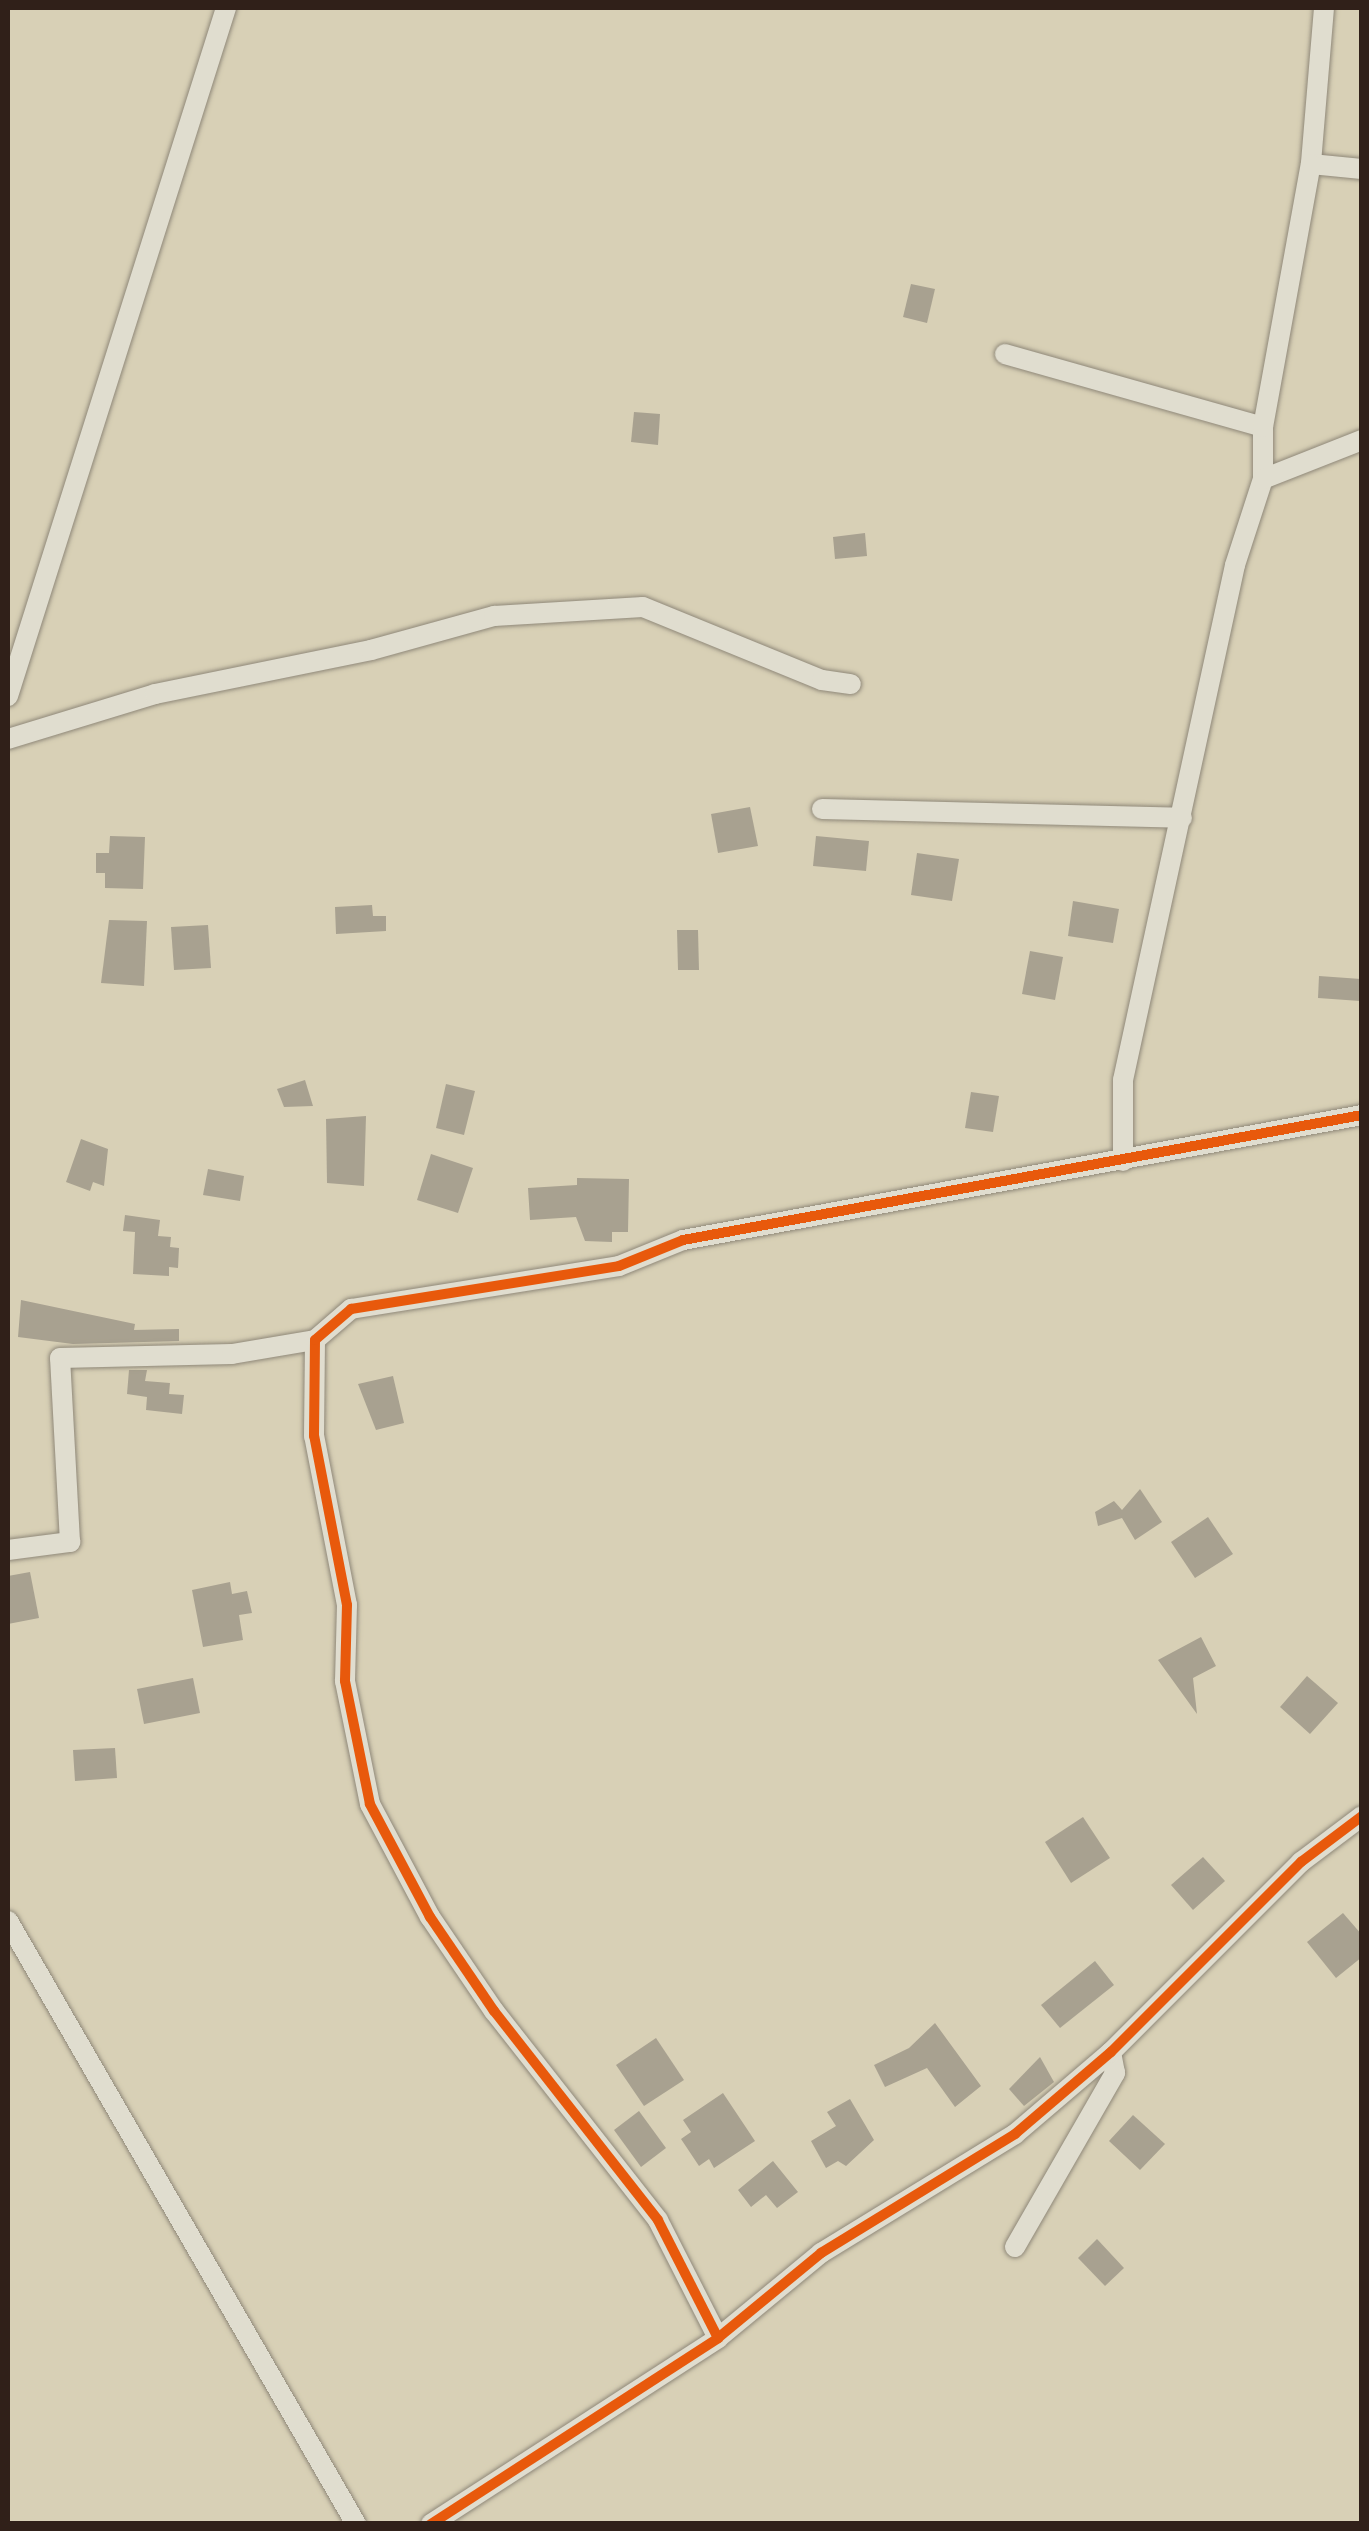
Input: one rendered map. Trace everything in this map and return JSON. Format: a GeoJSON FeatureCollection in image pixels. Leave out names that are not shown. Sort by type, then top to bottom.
{"type":"FeatureCollection","features":[{"type":"Feature","properties":{"kind":"street"},"geometry":{"type":"LineString","coordinates":[[8,696],[226,8]]}},
{"type":"Feature","properties":{"kind":"street"},"geometry":{"type":"LineString","coordinates":[[1123,1161],[1123,1080],[1235,565],[1262,478],[1263,427],[1311,164],[1324,8]]}},
{"type":"Feature","properties":{"kind":"street"},"geometry":{"type":"LineString","coordinates":[[1311,164],[1362,169]]}},
{"type":"Feature","properties":{"kind":"street"},"geometry":{"type":"LineString","coordinates":[[1005,354],[1263,427]]}},
{"type":"Feature","properties":{"kind":"street"},"geometry":{"type":"LineString","coordinates":[[1262,478],[1362,440]]}},
{"type":"Feature","properties":{"kind":"street"},"geometry":{"type":"LineString","coordinates":[[8,739],[155,694],[371,650],[494,616],[643,607],[822,680],[851,684]]}},
{"type":"Feature","properties":{"kind":"street"},"geometry":{"type":"LineString","coordinates":[[822,809],[1182,818]]}},
{"type":"Feature","properties":{"kind":"street"},"geometry":{"type":"LineString","coordinates":[[8,1550],[70,1542],[60,1358],[215,1355],[315,1340],[351,1309],[619,1266],[701,1236],[1362,1115]]}},
{"type":"Feature","properties":{"kind":"street"},"geometry":{"type":"LineString","coordinates":[[315,1340],[314,1436],[347,1605],[345,1682],[370,1804],[430,1917],[494,2011],[658,2220],[718,2338]]}},
{"type":"Feature","properties":{"kind":"street"},"geometry":{"type":"LineString","coordinates":[[431,2524],[718,2338],[821,2253],[1015,2134],[1111,2052],[1301,1862],[1362,1816]]}},
{"type":"Feature","properties":{"kind":"street"},"geometry":{"type":"LineString","coordinates":[[8,1921],[356,2524]]}},
{"type":"Feature","properties":{"kind":"street"},"geometry":{"type":"LineString","coordinates":[[1015,2246],[1115,2073],[1111,2052]]}},
{"type":"Feature","properties":{"kind":"building"},"geometry":{"type":"Polygon","coordinates":[[[911,284],[935,289],[927,323],[903,317],[911,284]]]}},
{"type":"Feature","properties":{"kind":"building"},"geometry":{"type":"Polygon","coordinates":[[[634,412],[660,414],[658,445],[631,442],[634,412]]]}},
{"type":"Feature","properties":{"kind":"building"},"geometry":{"type":"Polygon","coordinates":[[[865,533],[867,556],[835,559],[833,537],[865,533]]]}},
{"type":"Feature","properties":{"kind":"building"},"geometry":{"type":"Polygon","coordinates":[[[750,807],[758,846],[718,853],[711,814],[750,807]]]}},
{"type":"Feature","properties":{"kind":"building"},"geometry":{"type":"Polygon","coordinates":[[[110,836],[145,837],[143,889],[105,888],[105,873],[96,873],[96,853],[109,853],[110,836]]]}},
{"type":"Feature","properties":{"kind":"building"},"geometry":{"type":"Polygon","coordinates":[[[816,836],[869,841],[866,871],[813,866],[816,836]]]}},
{"type":"Feature","properties":{"kind":"building"},"geometry":{"type":"Polygon","coordinates":[[[917,853],[959,859],[952,901],[911,895],[917,853]]]}},
{"type":"Feature","properties":{"kind":"building"},"geometry":{"type":"Polygon","coordinates":[[[1073,901],[1119,909],[1113,943],[1068,936],[1073,901]]]}},
{"type":"Feature","properties":{"kind":"building"},"geometry":{"type":"Polygon","coordinates":[[[372,905],[373,916],[386,916],[386,931],[336,934],[335,907],[372,905]]]}},
{"type":"Feature","properties":{"kind":"building"},"geometry":{"type":"Polygon","coordinates":[[[109,920],[147,921],[144,986],[101,983],[109,920]]]}},
{"type":"Feature","properties":{"kind":"building"},"geometry":{"type":"Polygon","coordinates":[[[208,925],[211,968],[174,970],[171,927],[208,925]]]}},
{"type":"Feature","properties":{"kind":"building"},"geometry":{"type":"Polygon","coordinates":[[[677,930],[698,930],[699,970],[678,970],[677,930]]]}},
{"type":"Feature","properties":{"kind":"building"},"geometry":{"type":"Polygon","coordinates":[[[1030,951],[1063,957],[1055,1000],[1022,994],[1030,951]]]}},
{"type":"Feature","properties":{"kind":"building"},"geometry":{"type":"Polygon","coordinates":[[[1319,976],[1361,979],[1360,1001],[1318,998],[1319,976]]]}},
{"type":"Feature","properties":{"kind":"building"},"geometry":{"type":"Polygon","coordinates":[[[305,1080],[313,1106],[284,1107],[277,1089],[305,1080]]]}},
{"type":"Feature","properties":{"kind":"building"},"geometry":{"type":"Polygon","coordinates":[[[446,1084],[475,1091],[464,1135],[436,1128],[446,1084]]]}},
{"type":"Feature","properties":{"kind":"building"},"geometry":{"type":"Polygon","coordinates":[[[971,1092],[999,1096],[993,1132],[965,1128],[971,1092]]]}},
{"type":"Feature","properties":{"kind":"building"},"geometry":{"type":"Polygon","coordinates":[[[366,1116],[364,1186],[327,1183],[326,1119],[366,1116]]]}},
{"type":"Feature","properties":{"kind":"building"},"geometry":{"type":"Polygon","coordinates":[[[81,1139],[108,1149],[104,1186],[93,1182],[90,1191],[66,1182],[81,1139]]]}},
{"type":"Feature","properties":{"kind":"building"},"geometry":{"type":"Polygon","coordinates":[[[431,1154],[473,1168],[458,1213],[417,1200],[431,1154]]]}},
{"type":"Feature","properties":{"kind":"building"},"geometry":{"type":"Polygon","coordinates":[[[208,1169],[244,1176],[240,1201],[203,1195],[208,1169]]]}},
{"type":"Feature","properties":{"kind":"building"},"geometry":{"type":"Polygon","coordinates":[[[577,1178],[629,1179],[628,1232],[612,1232],[612,1242],[585,1241],[576,1217],[530,1220],[528,1188],[577,1185],[577,1178]]]}},
{"type":"Feature","properties":{"kind":"building"},"geometry":{"type":"Polygon","coordinates":[[[125,1215],[160,1220],[158,1236],[171,1237],[170,1247],[179,1248],[178,1268],[169,1267],[169,1276],[133,1274],[135,1232],[123,1231],[125,1215]]]}},
{"type":"Feature","properties":{"kind":"building"},"geometry":{"type":"Polygon","coordinates":[[[21,1300],[135,1324],[134,1330],[179,1329],[179,1341],[73,1344],[18,1337],[21,1300]]]}},
{"type":"Feature","properties":{"kind":"building"},"geometry":{"type":"Polygon","coordinates":[[[129,1370],[147,1370],[145,1381],[170,1383],[169,1394],[184,1395],[182,1414],[146,1410],[147,1397],[127,1394],[129,1370]]]}},
{"type":"Feature","properties":{"kind":"building"},"geometry":{"type":"Polygon","coordinates":[[[393,1376],[404,1423],[376,1430],[358,1384],[393,1376]]]}},
{"type":"Feature","properties":{"kind":"building"},"geometry":{"type":"Polygon","coordinates":[[[1140,1489],[1162,1522],[1135,1540],[1122,1518],[1098,1526],[1095,1512],[1114,1501],[1122,1510],[1140,1489]]]}},
{"type":"Feature","properties":{"kind":"building"},"geometry":{"type":"Polygon","coordinates":[[[1208,1517],[1233,1554],[1195,1578],[1171,1542],[1208,1517]]]}},
{"type":"Feature","properties":{"kind":"building"},"geometry":{"type":"Polygon","coordinates":[[[30,1572],[39,1618],[8,1624],[8,1576],[30,1572]]]}},
{"type":"Feature","properties":{"kind":"building"},"geometry":{"type":"Polygon","coordinates":[[[230,1582],[232,1594],[247,1591],[252,1613],[239,1615],[243,1640],[203,1647],[192,1590],[230,1582]]]}},
{"type":"Feature","properties":{"kind":"building"},"geometry":{"type":"Polygon","coordinates":[[[1201,1637],[1216,1666],[1193,1678],[1197,1714],[1158,1660],[1201,1637]]]}},
{"type":"Feature","properties":{"kind":"building"},"geometry":{"type":"Polygon","coordinates":[[[1307,1676],[1338,1703],[1310,1734],[1280,1707],[1307,1676]]]}},
{"type":"Feature","properties":{"kind":"building"},"geometry":{"type":"Polygon","coordinates":[[[193,1678],[200,1713],[144,1724],[137,1689],[193,1678]]]}},
{"type":"Feature","properties":{"kind":"building"},"geometry":{"type":"Polygon","coordinates":[[[115,1748],[117,1778],[75,1781],[73,1750],[115,1748]]]}},
{"type":"Feature","properties":{"kind":"building"},"geometry":{"type":"Polygon","coordinates":[[[1083,1817],[1110,1858],[1071,1883],[1045,1842],[1083,1817]]]}},
{"type":"Feature","properties":{"kind":"building"},"geometry":{"type":"Polygon","coordinates":[[[1203,1857],[1225,1881],[1193,1910],[1171,1885],[1203,1857]]]}},
{"type":"Feature","properties":{"kind":"building"},"geometry":{"type":"Polygon","coordinates":[[[1343,1913],[1362,1935],[1362,1957],[1336,1978],[1307,1942],[1343,1913]]]}},
{"type":"Feature","properties":{"kind":"building"},"geometry":{"type":"Polygon","coordinates":[[[1095,1961],[1114,1985],[1060,2028],[1041,2005],[1095,1961]]]}},
{"type":"Feature","properties":{"kind":"building"},"geometry":{"type":"Polygon","coordinates":[[[935,2023],[981,2086],[955,2107],[927,2068],[885,2087],[874,2065],[909,2048],[935,2023]]]}},
{"type":"Feature","properties":{"kind":"building"},"geometry":{"type":"Polygon","coordinates":[[[656,2038],[684,2080],[644,2106],[616,2065],[656,2038]]]}},
{"type":"Feature","properties":{"kind":"building"},"geometry":{"type":"Polygon","coordinates":[[[1040,2057],[1054,2082],[1024,2106],[1009,2089],[1040,2057]]]}},
{"type":"Feature","properties":{"kind":"building"},"geometry":{"type":"Polygon","coordinates":[[[723,2093],[755,2141],[714,2168],[709,2159],[699,2166],[681,2139],[691,2132],[683,2120],[723,2093]]]}},
{"type":"Feature","properties":{"kind":"building"},"geometry":{"type":"Polygon","coordinates":[[[850,2099],[874,2140],[846,2166],[838,2161],[826,2168],[811,2141],[836,2126],[827,2112],[850,2099]]]}},
{"type":"Feature","properties":{"kind":"building"},"geometry":{"type":"Polygon","coordinates":[[[639,2111],[666,2148],[641,2167],[614,2130],[639,2111]]]}},
{"type":"Feature","properties":{"kind":"building"},"geometry":{"type":"Polygon","coordinates":[[[1133,2115],[1165,2144],[1140,2170],[1109,2141],[1133,2115]]]}},
{"type":"Feature","properties":{"kind":"building"},"geometry":{"type":"Polygon","coordinates":[[[773,2161],[798,2192],[777,2208],[766,2195],[751,2207],[738,2190],[773,2161]]]}},
{"type":"Feature","properties":{"kind":"building"},"geometry":{"type":"Polygon","coordinates":[[[1097,2239],[1124,2268],[1105,2286],[1078,2258],[1097,2239]]]}},
{"type":"Feature","properties":{"kind":"cycle path"},"geometry":{"type":"LineString","coordinates":[[718,2338],[658,2220],[494,2011],[430,1917],[370,1804],[345,1681],[347,1605],[314,1436],[315,1340],[351,1309],[619,1266],[683,1240],[1362,1115]]}},
{"type":"Feature","properties":{"kind":"cycle path"},"geometry":{"type":"LineString","coordinates":[[431,2524],[718,2338],[821,2253],[1015,2134],[1111,2052],[1301,1862],[1362,1816]]}}]}
